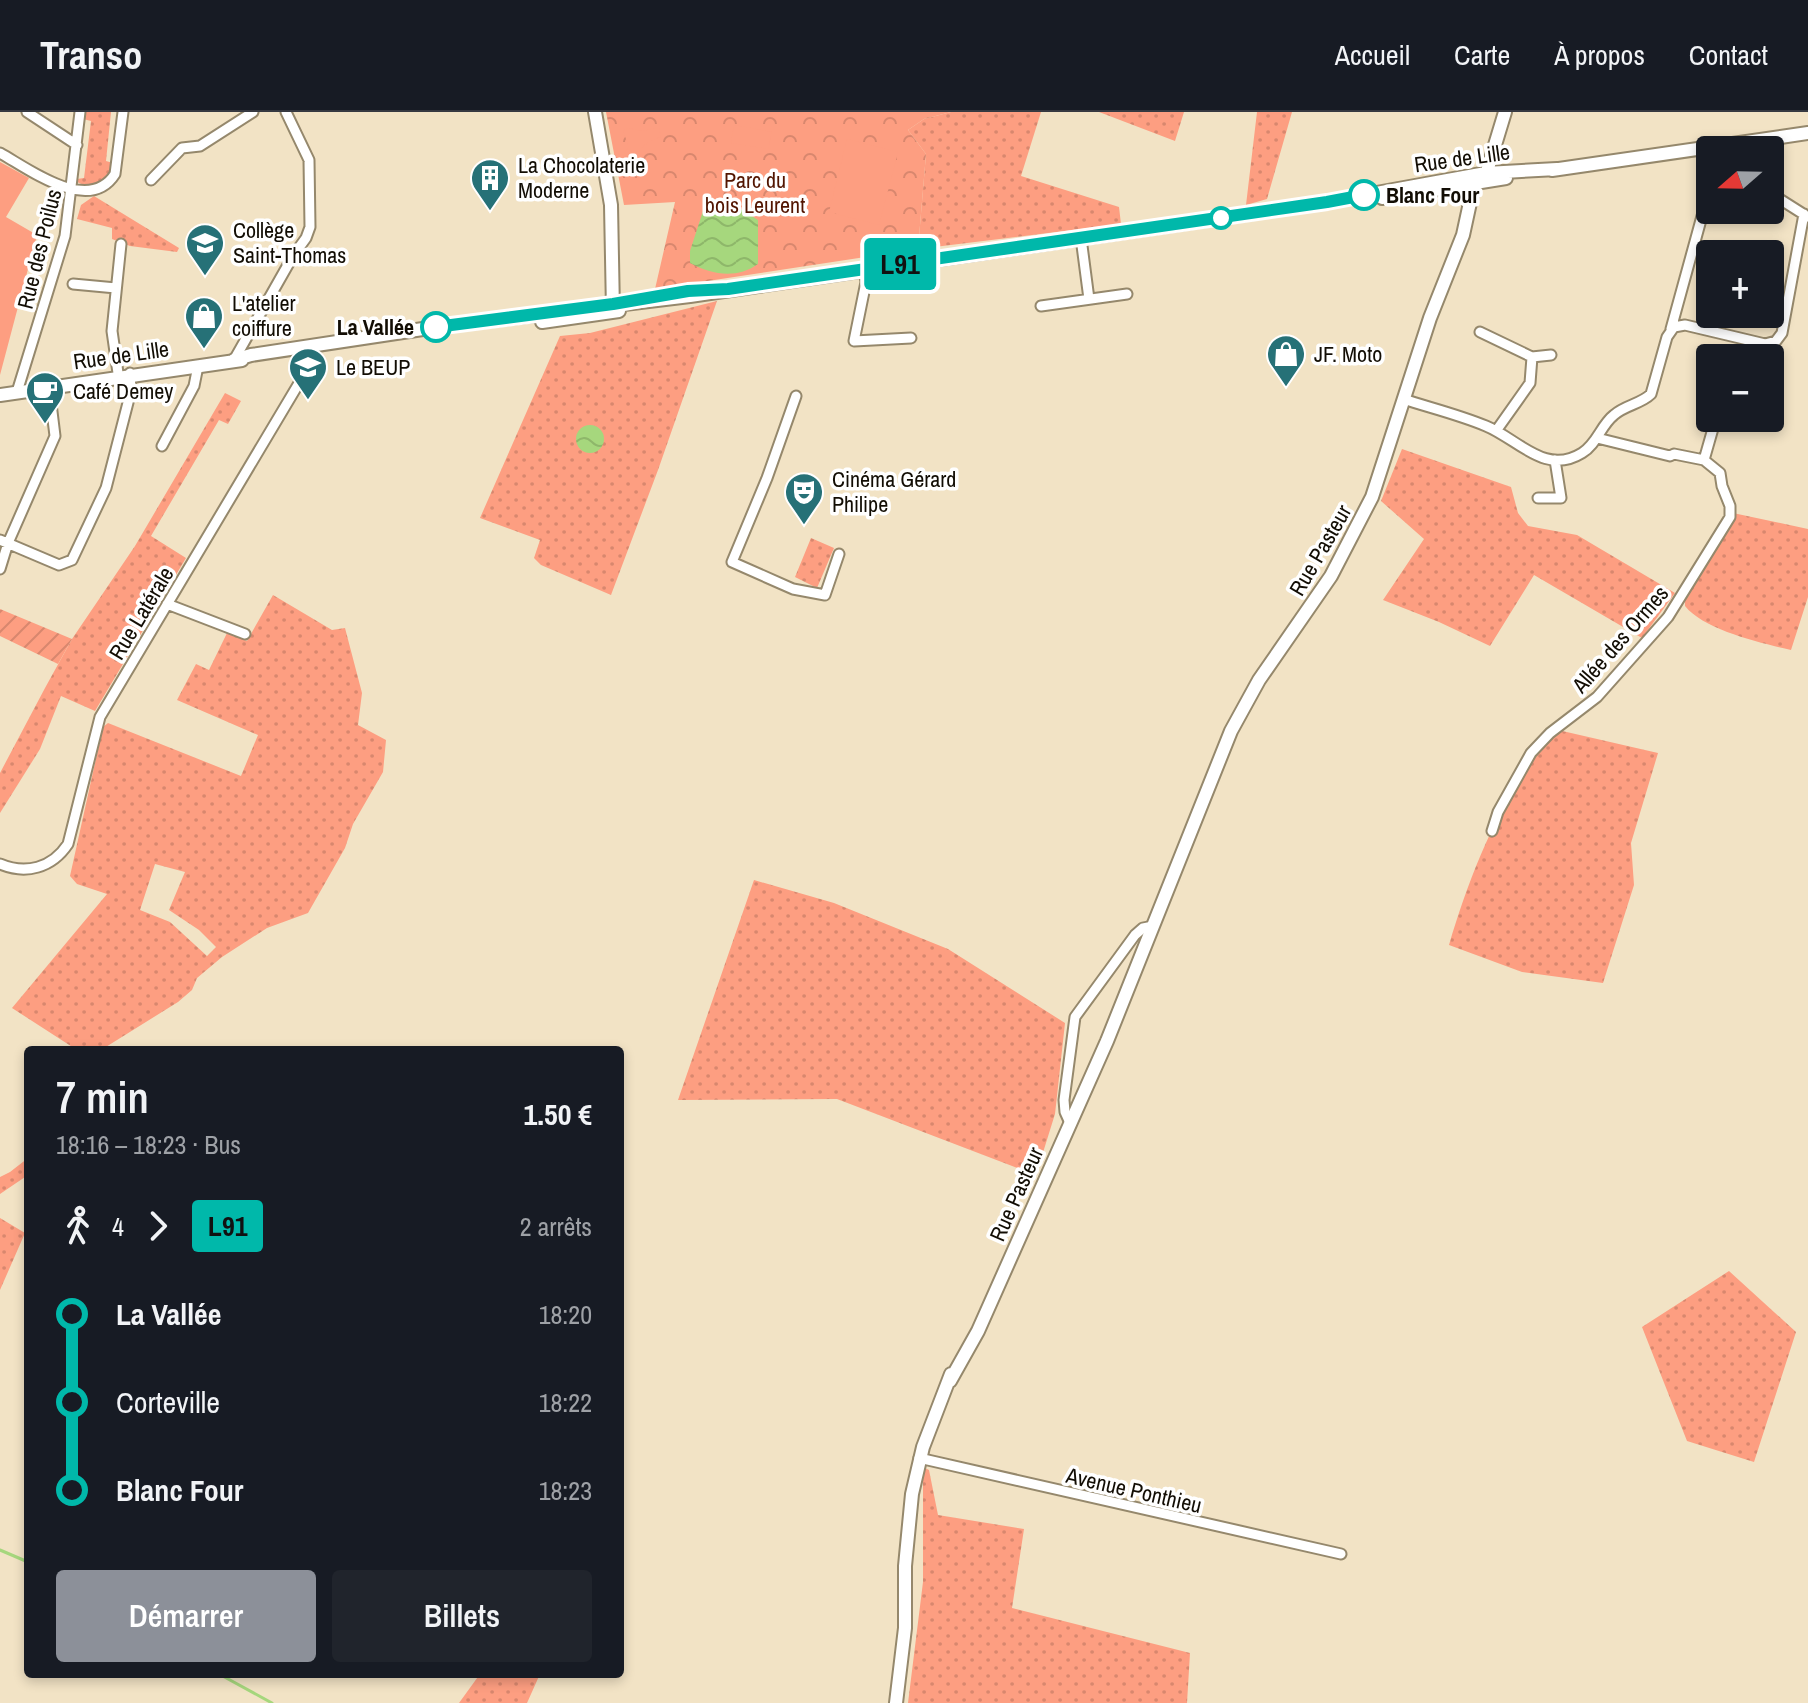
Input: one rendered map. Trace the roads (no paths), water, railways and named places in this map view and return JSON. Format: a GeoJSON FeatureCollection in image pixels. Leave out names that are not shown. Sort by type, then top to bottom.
{"type":"FeatureCollection","features":[{"type":"Feature","properties":{"kind":"main road","name":"Rue Pasteur"},"geometry":{"type":"LineString","coordinates":[[896,1703],[912,1585],[908,1538],[912,1494],[919,1458],[958,1353],[998,1281],[1107,1041],[1216,765],[1245,703],[1326,585],[1365,514],[1430,318],[1463,235],[1505,112]]}},
{"type":"Feature","properties":{"kind":"main road"},"geometry":{"type":"LineString","coordinates":[[595,113],[611,205],[613,308]]}},
{"type":"Feature","properties":{"kind":"main road","name":"Rue de Lille"},"geometry":{"type":"LineString","coordinates":[[1784,137],[1808,133]]}},
{"type":"Feature","properties":{"kind":"main road","name":"Rue de Lille"},"geometry":{"type":"LineString","coordinates":[[0,395],[198,366],[251,355],[613,308],[1327,202],[1400,196],[1480,178],[1696,151]]}},
{"type":"Feature","properties":{"kind":"street"},"geometry":{"type":"LineString","coordinates":[[27,112],[77,145]]}},
{"type":"Feature","properties":{"kind":"street","name":"Rue des Poilus"},"geometry":{"type":"LineString","coordinates":[[17,392],[63,246],[73,189],[80,112]]}},
{"type":"Feature","properties":{"kind":"street"},"geometry":{"type":"LineString","coordinates":[[0,153],[73,189],[98,190],[113,178],[123,112]]}},
{"type":"Feature","properties":{"kind":"street"},"geometry":{"type":"LineString","coordinates":[[231,112],[238,122]]}},
{"type":"Feature","properties":{"kind":"street"},"geometry":{"type":"LineString","coordinates":[[151,180],[182,148],[200,146],[253,112]]}},
{"type":"Feature","properties":{"kind":"street"},"geometry":{"type":"LineString","coordinates":[[234,360],[310,227],[309,160],[286,112]]}},
{"type":"Feature","properties":{"kind":"street"},"geometry":{"type":"LineString","coordinates":[[1671,329],[1681,324],[1765,344],[1778,339],[1782,333],[1806,216],[1784,202]]}},
{"type":"Feature","properties":{"kind":"street"},"geometry":{"type":"LineString","coordinates":[[1403,399],[1496,431],[1529,453],[1555,460],[1580,454],[1597,438],[1613,415],[1651,394],[1700,224]]}},
{"type":"Feature","properties":{"kind":"street"},"geometry":{"type":"LineString","coordinates":[[1081,238],[1089,299]]}},
{"type":"Feature","properties":{"kind":"street"},"geometry":{"type":"LineString","coordinates":[[4,541],[59,565],[66,564],[74,556],[105,492],[130,396],[112,331],[121,244]]}},
{"type":"Feature","properties":{"kind":"street"},"geometry":{"type":"LineString","coordinates":[[864,270],[866,282],[854,341],[911,338]]}},
{"type":"Feature","properties":{"kind":"street"},"geometry":{"type":"LineString","coordinates":[[73,284],[116,288]]}},
{"type":"Feature","properties":{"kind":"street"},"geometry":{"type":"LineString","coordinates":[[1041,306],[1127,294]]}},
{"type":"Feature","properties":{"kind":"street"},"geometry":{"type":"LineString","coordinates":[[1480,332],[1532,357],[1551,355]]}},
{"type":"Feature","properties":{"kind":"street","name":"Rue Latérale"},"geometry":{"type":"LineString","coordinates":[[0,864],[23,870],[41,867],[68,844],[98,720],[310,364],[310,349]]}},
{"type":"Feature","properties":{"kind":"street"},"geometry":{"type":"LineString","coordinates":[[1496,431],[1530,383],[1532,357]]}},
{"type":"Feature","properties":{"kind":"street"},"geometry":{"type":"LineString","coordinates":[[162,446],[194,386],[198,366]]}},
{"type":"Feature","properties":{"kind":"street"},"geometry":{"type":"LineString","coordinates":[[0,569],[4,541],[54,439],[49,387]]}},
{"type":"Feature","properties":{"kind":"street"},"geometry":{"type":"LineString","coordinates":[[796,396],[767,478],[732,562],[793,589],[825,595],[839,554]]}},
{"type":"Feature","properties":{"kind":"street"},"geometry":{"type":"LineString","coordinates":[[1597,438],[1670,456],[1674,454],[1704,460],[1712,432]]}},
{"type":"Feature","properties":{"kind":"street"},"geometry":{"type":"LineString","coordinates":[[1538,498],[1566,499],[1555,460]]}},
{"type":"Feature","properties":{"kind":"street","name":"Allée des Ormes"},"geometry":{"type":"LineString","coordinates":[[1492,831],[1498,812],[1531,753],[1597,697],[1668,617],[1728,523],[1730,506],[1722,486],[1722,475],[1704,460]]}},
{"type":"Feature","properties":{"kind":"street"},"geometry":{"type":"LineString","coordinates":[[167,604],[245,634]]}},
{"type":"Feature","properties":{"kind":"street","name":"Rue Pasteur"},"geometry":{"type":"LineString","coordinates":[[1070,1123],[1064,1100],[1075,1017],[1135,935],[1143,928],[1153,926]]}},
{"type":"Feature","properties":{"kind":"street","name":"Avenue Ponthieu"},"geometry":{"type":"LineString","coordinates":[[919,1458],[1341,1554]]}},
{"type":"Feature","properties":{"kind":"water"},"geometry":{"type":"Polygon","coordinates":[[[715,203],[736,206],[758,220],[758,264],[750,269],[724,274],[690,263],[690,251],[703,211],[715,203]]]}},
{"type":"Feature","properties":{"kind":"water"},"geometry":{"type":"Polygon","coordinates":[[[590,425],[600,429],[604,439],[600,449],[590,453],[580,449],[576,439],[580,429],[590,425]]]}},
{"type":"Feature","properties":{"kind":"waterway"},"geometry":{"type":"LineString","coordinates":[[0,1550],[24,1560]]}},
{"type":"Feature","properties":{"kind":"waterway"},"geometry":{"type":"LineString","coordinates":[[226,1678],[272,1703]]}},
{"type":"Feature","properties":{"kind":"place","name":"Blanc Four"},"geometry":{"type":"Point","coordinates":[1364,195]}},
{"type":"Feature","properties":{"kind":"place","name":"La Chocolaterie Moderne"},"geometry":{"type":"Point","coordinates":[490,212]}},
{"type":"Feature","properties":{"kind":"place","name":"Collège Saint-Thomas"},"geometry":{"type":"Point","coordinates":[205,277]}},
{"type":"Feature","properties":{"kind":"place","name":"La Vallée"},"geometry":{"type":"Point","coordinates":[436,327]}},
{"type":"Feature","properties":{"kind":"place","name":"L'atelier coiffure"},"geometry":{"type":"Point","coordinates":[204,350]}},
{"type":"Feature","properties":{"kind":"place","name":"JF. Moto"},"geometry":{"type":"Point","coordinates":[1286,388]}},
{"type":"Feature","properties":{"kind":"place","name":"Le BEUP"},"geometry":{"type":"Point","coordinates":[308,401]}},
{"type":"Feature","properties":{"kind":"place","name":"Café Demey"},"geometry":{"type":"Point","coordinates":[45,425]}},
{"type":"Feature","properties":{"kind":"place","name":"Cinéma Gérard Philipe"},"geometry":{"type":"Point","coordinates":[804,526]}},
{"type":"Feature","properties":{"kind":"park label","name":"Parc du bois Leurent"},"geometry":{"type":"Point","coordinates":[755,192]}}]}
